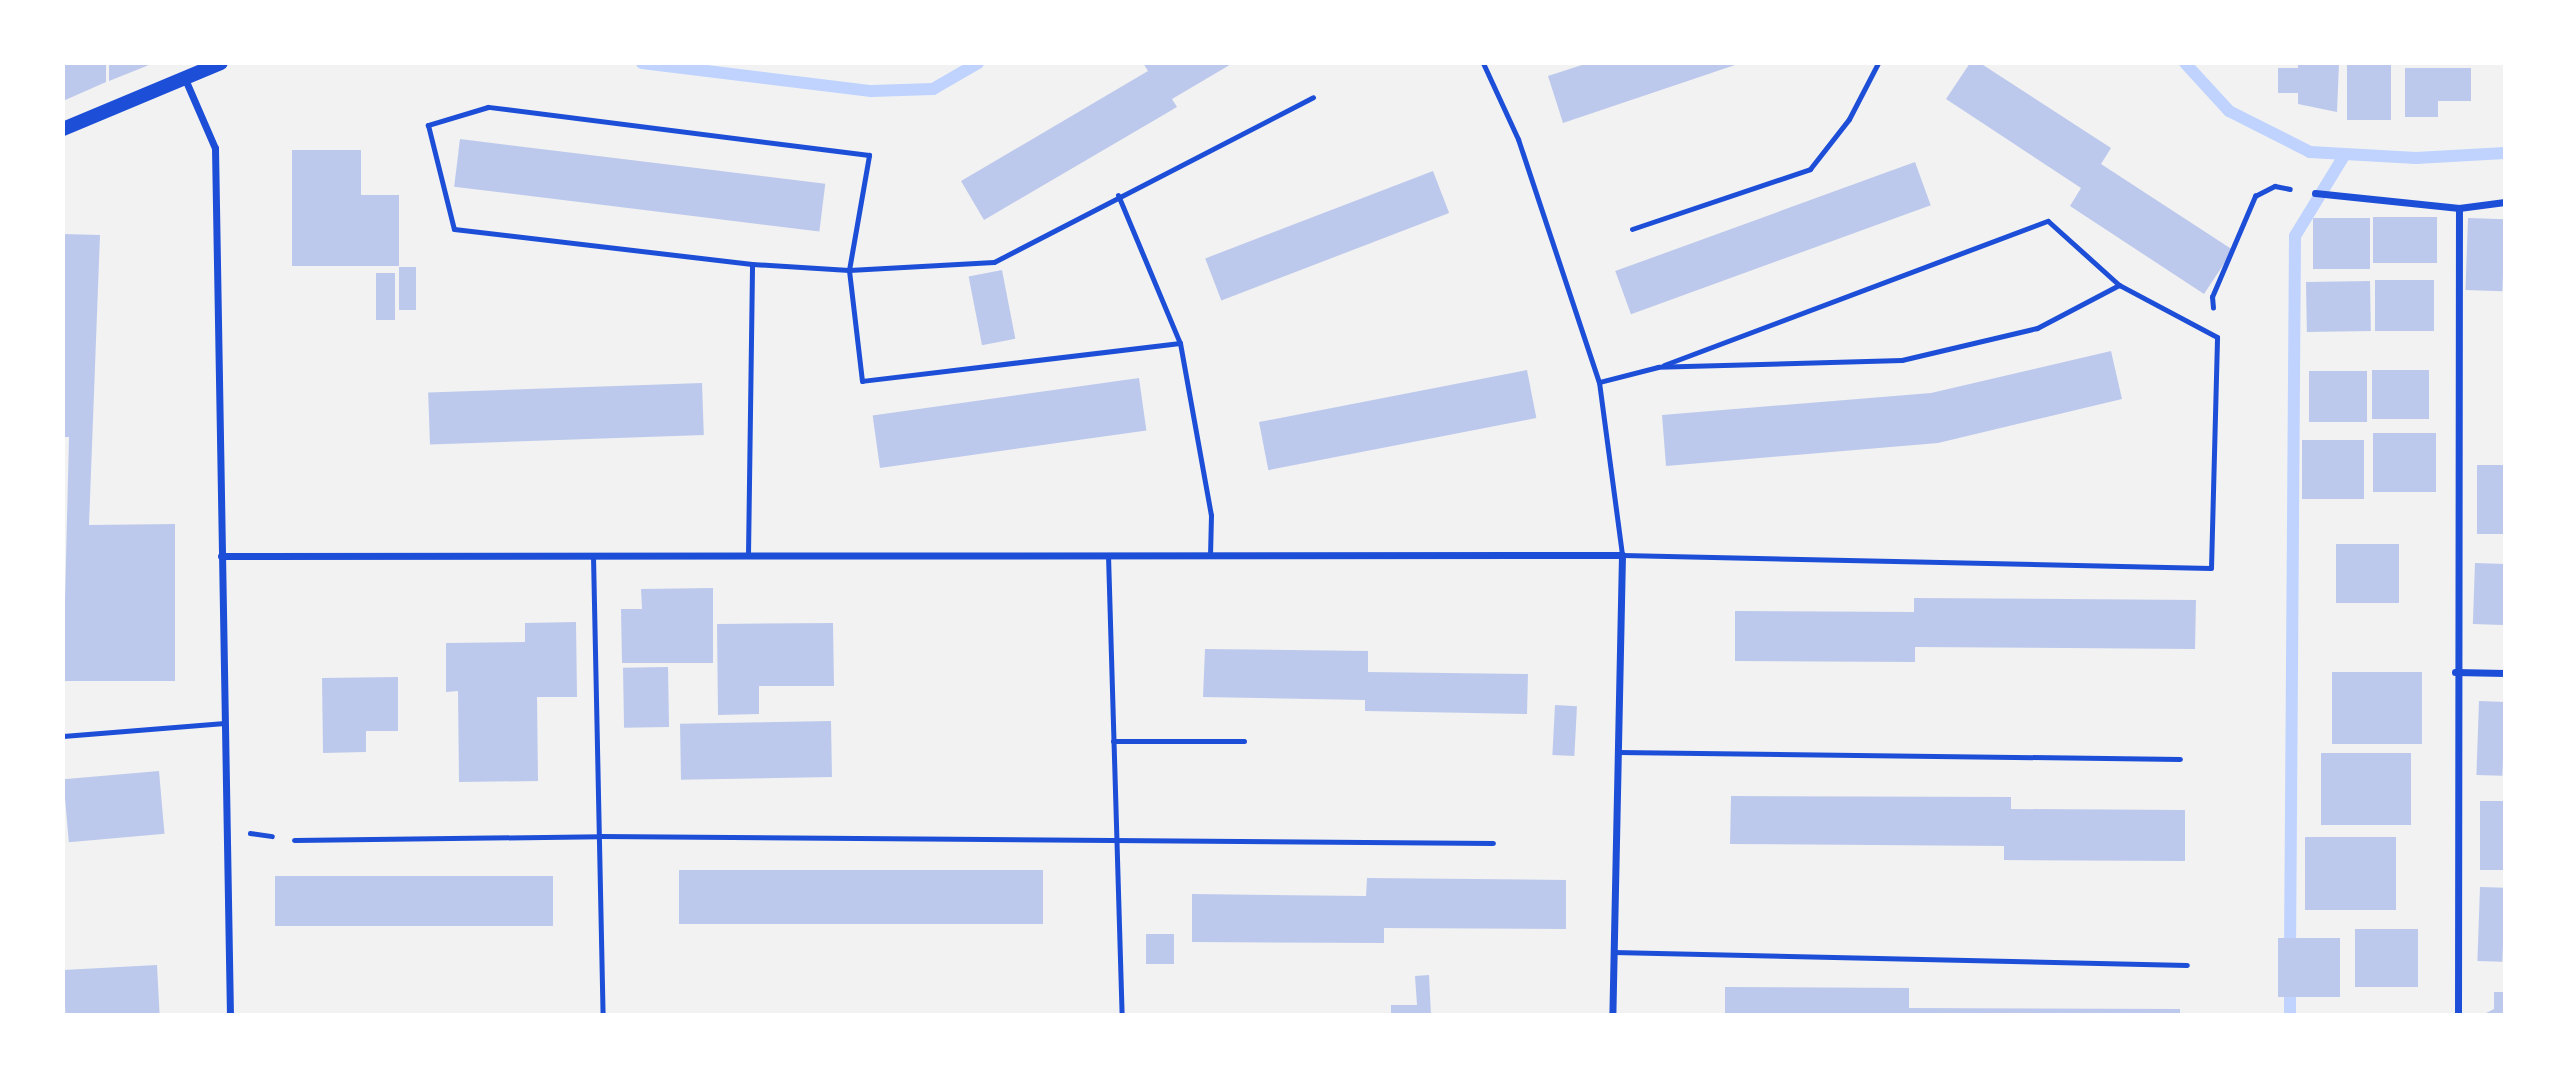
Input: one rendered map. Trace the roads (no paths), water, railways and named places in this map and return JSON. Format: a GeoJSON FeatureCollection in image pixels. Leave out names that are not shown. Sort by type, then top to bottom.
{"type":"FeatureCollection","features":[{"type":"Feature","properties":{"kind":"main road"},"geometry":{"type":"LineString","coordinates":[[63,129],[221,63]]}},
{"type":"Feature","properties":{"kind":"street"},"geometry":{"type":"LineString","coordinates":[[185,79],[215,148],[230,1015]]}},
{"type":"Feature","properties":{"kind":"street"},"geometry":{"type":"LineString","coordinates":[[2315,193],[2459,208],[2505,202]]}},
{"type":"Feature","properties":{"kind":"street"},"geometry":{"type":"LineString","coordinates":[[2458,1015],[2455,672],[2459,208]]}},
{"type":"Feature","properties":{"kind":"street"},"geometry":{"type":"LineString","coordinates":[[221,556],[1622,555],[1612,1015]]}},
{"type":"Feature","properties":{"kind":"street"},"geometry":{"type":"LineString","coordinates":[[2455,672],[2505,673]]}},
{"type":"Feature","properties":{"kind":"lane"},"geometry":{"type":"LineString","coordinates":[[1485,63],[1518,139],[1599,382],[1622,555],[2211,568],[2217,337],[2119,285],[2048,221],[1658,367],[1599,382]]}},
{"type":"Feature","properties":{"kind":"lane"},"geometry":{"type":"LineString","coordinates":[[1632,229],[1810,169],[1849,119],[1878,63]]}},
{"type":"Feature","properties":{"kind":"lane"},"geometry":{"type":"LineString","coordinates":[[1180,343],[862,381],[849,270],[869,155],[488,107],[428,125],[454,229],[752,264],[849,270],[994,262],[1118,195],[1313,97]]}},
{"type":"Feature","properties":{"kind":"lane"},"geometry":{"type":"LineString","coordinates":[[1118,195],[1180,343],[1211,515],[1210,555]]}},
{"type":"Feature","properties":{"kind":"lane"},"geometry":{"type":"LineString","coordinates":[[748,555],[752,264]]}},
{"type":"Feature","properties":{"kind":"lane"},"geometry":{"type":"LineString","coordinates":[[1658,367],[1902,360],[2037,328],[2119,285]]}},
{"type":"Feature","properties":{"kind":"lane"},"geometry":{"type":"LineString","coordinates":[[1108,555],[1122,1015]]}},
{"type":"Feature","properties":{"kind":"lane"},"geometry":{"type":"LineString","coordinates":[[593,556],[603,1015]]}},
{"type":"Feature","properties":{"kind":"lane"},"geometry":{"type":"LineString","coordinates":[[63,736],[224,723]]}},
{"type":"Feature","properties":{"kind":"lane"},"geometry":{"type":"LineString","coordinates":[[1113,741],[1244,741]]}},
{"type":"Feature","properties":{"kind":"lane"},"geometry":{"type":"LineString","coordinates":[[1618,752],[2180,759]]}},
{"type":"Feature","properties":{"kind":"lane"},"geometry":{"type":"LineString","coordinates":[[294,840],[600,836],[1493,843]]}},
{"type":"Feature","properties":{"kind":"lane"},"geometry":{"type":"LineString","coordinates":[[1613,952],[2187,965]]}},
{"type":"Feature","properties":{"kind":"waterway"},"geometry":{"type":"LineString","coordinates":[[642,63],[871,91],[933,89],[978,63]]}},
{"type":"Feature","properties":{"kind":"waterway"},"geometry":{"type":"LineString","coordinates":[[2185,63],[2229,111],[2310,152],[2416,158],[2505,153]]}},
{"type":"Feature","properties":{"kind":"waterway"},"geometry":{"type":"LineString","coordinates":[[2290,952],[2295,236],[2345,154]]}},
{"type":"Feature","properties":{"kind":"waterway"},"geometry":{"type":"LineString","coordinates":[[2290,980],[2290,1015]]}}]}
